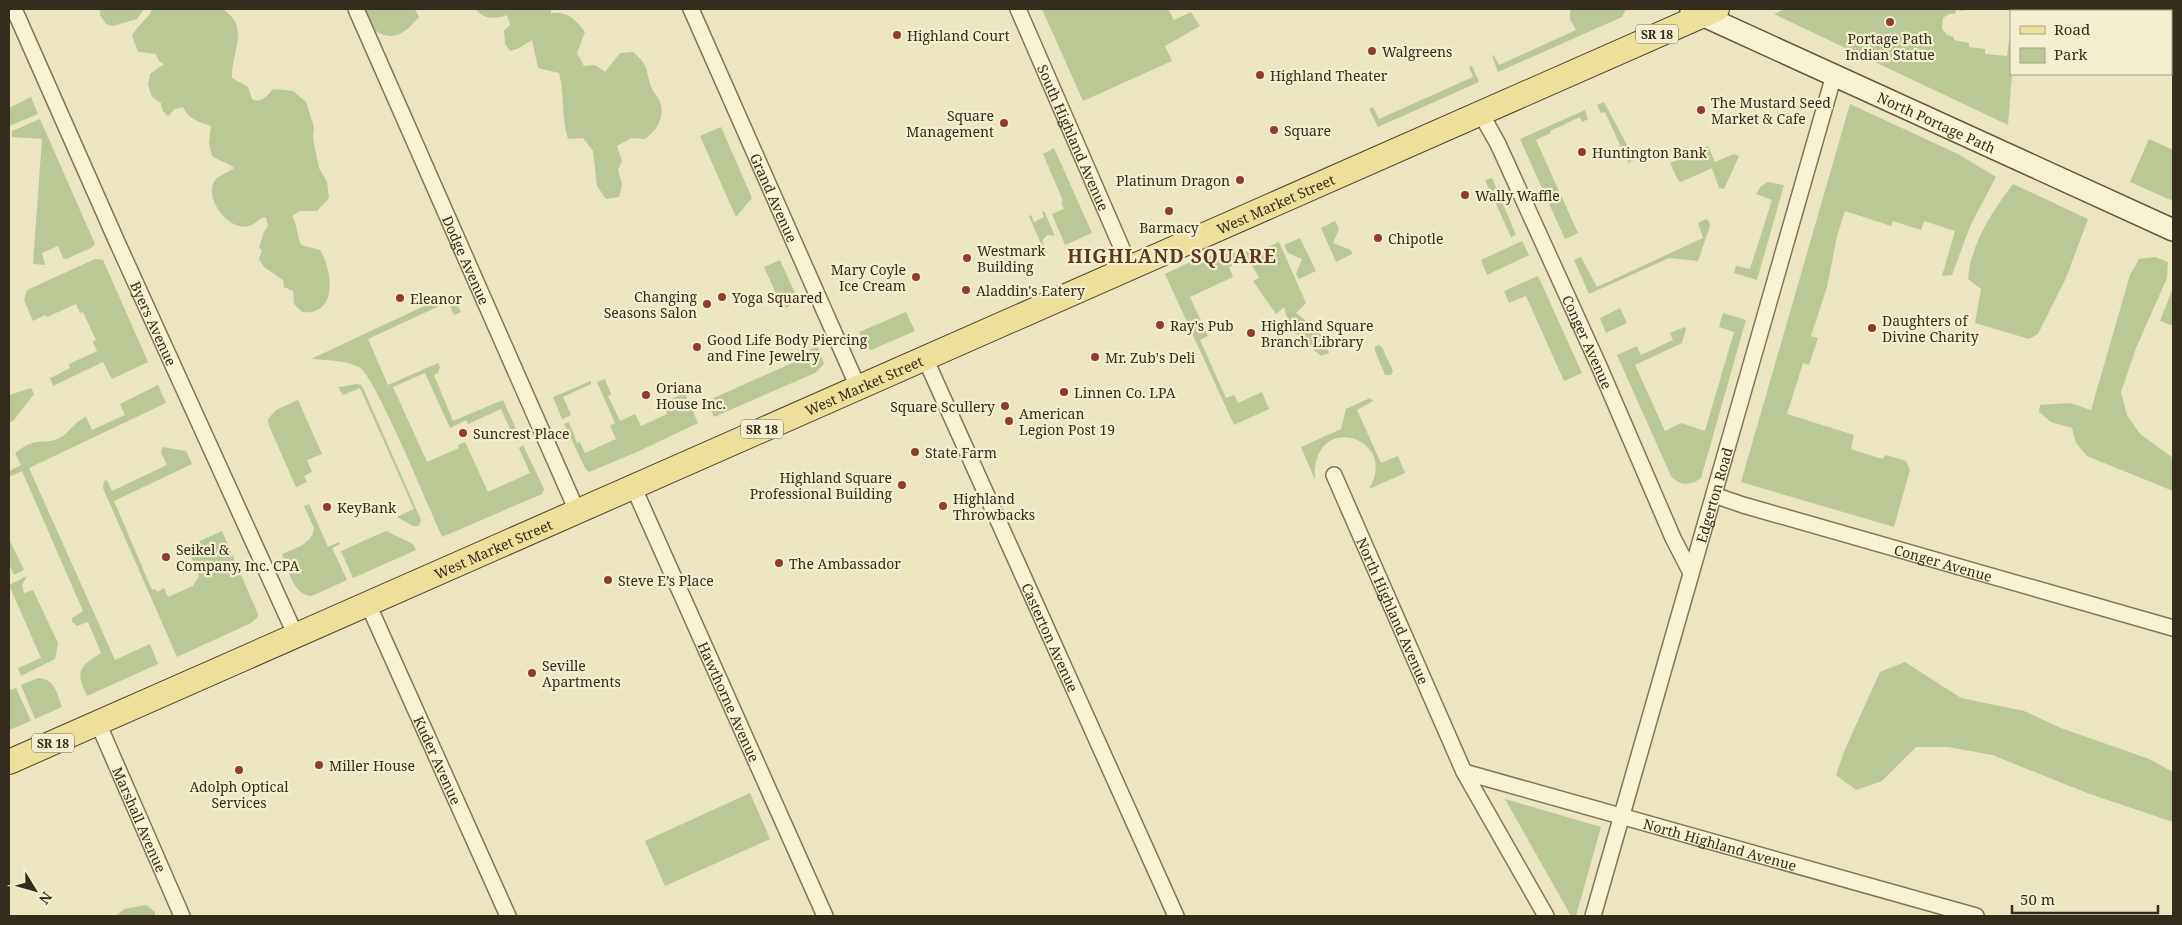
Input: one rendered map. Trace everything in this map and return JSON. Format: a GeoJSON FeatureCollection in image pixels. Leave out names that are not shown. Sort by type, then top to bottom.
{"type":"FeatureCollection","features":[{"type":"Feature","properties":{"kind":"main road","name":"West Market Street"},"geometry":{"type":"LineString","coordinates":[[9,762],[1480,112],[1702,11]]}},
{"type":"Feature","properties":{"kind":"main road","name":"North Portage Path"},"geometry":{"type":"LineString","coordinates":[[1702,11],[1834,75],[2173,230]]}},
{"type":"Feature","properties":{"kind":"street","name":"Byers Avenue"},"geometry":{"type":"LineString","coordinates":[[14,9],[117,242],[296,636]]}},
{"type":"Feature","properties":{"kind":"street","name":"Dodge Avenue"},"geometry":{"type":"LineString","coordinates":[[356,9],[577,511]]}},
{"type":"Feature","properties":{"kind":"street","name":"Grand Avenue"},"geometry":{"type":"LineString","coordinates":[[691,9],[858,387]]}},
{"type":"Feature","properties":{"kind":"street","name":"South Highland Avenue"},"geometry":{"type":"LineString","coordinates":[[1018,9],[1130,267]]}},
{"type":"Feature","properties":{"kind":"street","name":"Edgerton Road"},"geometry":{"type":"LineString","coordinates":[[1593,916],[1834,75]]}},
{"type":"Feature","properties":{"kind":"street","name":"Conger Avenue"},"geometry":{"type":"LineString","coordinates":[[1480,112],[1498,144],[1599,366],[1673,538],[1691,573]]}},
{"type":"Feature","properties":{"kind":"street","name":"Casterton Avenue"},"geometry":{"type":"LineString","coordinates":[[924,358],[1176,916]]}},
{"type":"Feature","properties":{"kind":"street","name":"North Highland Avenue"},"geometry":{"type":"LineString","coordinates":[[1334,475],[1464,772],[1546,916]]}},
{"type":"Feature","properties":{"kind":"street","name":"Hawthorne Avenue"},"geometry":{"type":"LineString","coordinates":[[633,486],[825,916]]}},
{"type":"Feature","properties":{"kind":"street","name":"Conger Avenue"},"geometry":{"type":"LineString","coordinates":[[1714,495],[1743,505],[2173,628]]}},
{"type":"Feature","properties":{"kind":"street","name":"Kuder Avenue"},"geometry":{"type":"LineString","coordinates":[[368,604],[508,916]]}},
{"type":"Feature","properties":{"kind":"street","name":"Marshall Avenue"},"geometry":{"type":"LineString","coordinates":[[98,723],[182,916]]}},
{"type":"Feature","properties":{"kind":"street","name":"North Highland Avenue"},"geometry":{"type":"LineString","coordinates":[[1464,772],[1976,916]]}},
{"type":"Feature","properties":{"kind":"green space"},"geometry":{"type":"Polygon","coordinates":[[[100,9],[144,9],[137,19],[113,26],[106,24],[100,15],[100,9]]]}},
{"type":"Feature","properties":{"kind":"green space"},"geometry":{"type":"Polygon","coordinates":[[[152,9],[223,9],[231,16],[238,32],[232,78],[248,87],[252,99],[258,101],[264,99],[273,89],[293,91],[306,102],[314,127],[313,139],[319,168],[327,182],[329,198],[317,211],[300,211],[292,216],[301,245],[320,250],[328,269],[329,290],[327,300],[322,307],[314,311],[302,312],[294,304],[293,291],[284,287],[283,280],[264,267],[259,259],[262,250],[259,248],[268,226],[266,217],[249,226],[242,227],[227,220],[216,206],[212,191],[214,181],[234,168],[212,156],[209,143],[211,126],[191,117],[183,107],[175,109],[168,116],[163,111],[161,103],[152,97],[148,85],[150,74],[164,64],[159,61],[156,54],[138,52],[132,36],[152,9]]]}},
{"type":"Feature","properties":{"kind":"green space"},"geometry":{"type":"Polygon","coordinates":[[[363,9],[415,9],[419,17],[400,34],[390,36],[380,33],[367,25],[363,9]]]}},
{"type":"Feature","properties":{"kind":"green space"},"geometry":{"type":"Polygon","coordinates":[[[476,9],[551,9],[551,13],[562,13],[571,17],[585,32],[577,53],[584,66],[595,65],[605,72],[620,53],[633,52],[642,61],[652,89],[659,100],[661,118],[653,132],[645,139],[631,138],[617,146],[622,161],[618,170],[622,185],[619,197],[606,199],[597,186],[593,151],[583,138],[568,139],[564,122],[559,73],[538,68],[532,40],[510,51],[505,44],[504,31],[510,25],[507,15],[490,18],[482,15],[476,9]]]}},
{"type":"Feature","properties":{"kind":"green space"},"geometry":{"type":"Polygon","coordinates":[[[1042,9],[1168,9],[1174,20],[1191,12],[1200,26],[1165,46],[1172,61],[1083,101],[1042,9]]]}},
{"type":"Feature","properties":{"kind":"green space"},"geometry":{"type":"Polygon","coordinates":[[[1570,9],[1626,9],[1622,17],[1498,72],[1492,56],[1494,55],[1499,65],[1576,30],[1570,19],[1570,9]]]}},
{"type":"Feature","properties":{"kind":"green space"},"geometry":{"type":"Polygon","coordinates":[[[1785,9],[1963,9],[1963,11],[1956,10],[1955,14],[1949,14],[1943,18],[1942,29],[1947,35],[1954,37],[1954,40],[1969,43],[1969,47],[1985,49],[1985,54],[2007,56],[2010,34],[2010,75],[2012,75],[2008,125],[1774,14],[1785,9]]]}},
{"type":"Feature","properties":{"kind":"green space"},"geometry":{"type":"Polygon","coordinates":[[[1472,66],[1479,82],[1378,127],[1369,109],[1373,107],[1379,119],[1473,77],[1469,67],[1472,66]]]}},
{"type":"Feature","properties":{"kind":"green space"},"geometry":{"type":"Polygon","coordinates":[[[31,97],[38,114],[9,126],[9,108],[31,97]]]}},
{"type":"Feature","properties":{"kind":"green space"},"geometry":{"type":"Polygon","coordinates":[[[1604,102],[1633,156],[1634,160],[1628,163],[1605,112],[1601,113],[1597,105],[1604,102]]]}},
{"type":"Feature","properties":{"kind":"green space"},"geometry":{"type":"Polygon","coordinates":[[[1850,104],[1958,154],[1996,177],[1971,224],[1952,275],[1942,276],[1955,231],[1924,221],[1921,230],[1893,221],[1891,226],[1845,211],[1837,236],[1827,287],[1811,336],[1818,338],[1809,365],[1803,363],[1787,414],[1854,435],[1851,449],[1882,459],[1886,455],[1906,461],[1910,470],[1894,527],[1741,482],[1850,104]]]}},
{"type":"Feature","properties":{"kind":"green space"},"geometry":{"type":"Polygon","coordinates":[[[1585,110],[1588,119],[1582,122],[1580,117],[1536,140],[1578,233],[1565,239],[1520,139],[1585,110]]]}},
{"type":"Feature","properties":{"kind":"green space"},"geometry":{"type":"Polygon","coordinates":[[[40,119],[95,244],[91,248],[66,259],[63,258],[58,246],[42,253],[45,265],[33,264],[42,139],[12,137],[12,131],[40,119]]]}},
{"type":"Feature","properties":{"kind":"green space"},"geometry":{"type":"Polygon","coordinates":[[[721,127],[752,198],[736,217],[700,136],[721,127]]]}},
{"type":"Feature","properties":{"kind":"green space"},"geometry":{"type":"Polygon","coordinates":[[[2149,139],[2173,150],[2173,201],[2130,182],[2149,139]]]}},
{"type":"Feature","properties":{"kind":"green space"},"geometry":{"type":"Polygon","coordinates":[[[1708,146],[1715,162],[1734,154],[1739,156],[1724,189],[1719,188],[1712,168],[1681,182],[1678,180],[1670,163],[1708,146]]]}},
{"type":"Feature","properties":{"kind":"green space"},"geometry":{"type":"Polygon","coordinates":[[[1054,148],[1092,233],[1065,245],[1052,214],[1064,209],[1061,202],[1063,201],[1043,154],[1054,148]]]}},
{"type":"Feature","properties":{"kind":"green space"},"geometry":{"type":"Polygon","coordinates":[[[1492,178],[1516,235],[1511,237],[1485,180],[1492,178]]]}},
{"type":"Feature","properties":{"kind":"green space"},"geometry":{"type":"Polygon","coordinates":[[[1768,182],[1784,185],[1757,280],[1734,273],[1736,266],[1750,269],[1772,200],[1756,194],[1761,186],[1768,182]]]}},
{"type":"Feature","properties":{"kind":"green space"},"geometry":{"type":"Polygon","coordinates":[[[2013,184],[2088,219],[2066,278],[2038,334],[2029,339],[1975,323],[1981,289],[1968,279],[1973,253],[1984,228],[2013,184]]]}},
{"type":"Feature","properties":{"kind":"green space"},"geometry":{"type":"Polygon","coordinates":[[[1044,211],[1055,236],[1047,235],[1042,241],[1047,253],[1045,253],[1029,216],[1031,215],[1034,222],[1044,217],[1042,212],[1044,211]]]}},
{"type":"Feature","properties":{"kind":"green space"},"geometry":{"type":"Polygon","coordinates":[[[1706,219],[1709,221],[1710,226],[1698,261],[1669,258],[1589,294],[1574,260],[1581,257],[1597,287],[1703,238],[1698,223],[1706,219]]]}},
{"type":"Feature","properties":{"kind":"green space"},"geometry":{"type":"Polygon","coordinates":[[[1335,221],[1339,229],[1333,243],[1351,250],[1352,254],[1336,262],[1321,228],[1335,221]]]}},
{"type":"Feature","properties":{"kind":"green space"},"geometry":{"type":"Polygon","coordinates":[[[1300,238],[1316,271],[1299,279],[1296,274],[1302,259],[1288,253],[1284,245],[1300,238]]]}},
{"type":"Feature","properties":{"kind":"green space"},"geometry":{"type":"Polygon","coordinates":[[[1522,241],[1529,255],[1487,275],[1481,260],[1522,241]]]}},
{"type":"Feature","properties":{"kind":"green space"},"geometry":{"type":"Polygon","coordinates":[[[1279,242],[1306,303],[1296,313],[1319,331],[1329,353],[1321,356],[1292,330],[1294,329],[1288,321],[1284,307],[1276,314],[1253,281],[1259,278],[1248,258],[1229,267],[1233,277],[1190,297],[1208,336],[1200,340],[1226,398],[1234,395],[1238,403],[1262,392],[1269,409],[1234,425],[1165,274],[1201,257],[1261,250],[1279,242]]]}},
{"type":"Feature","properties":{"kind":"green space"},"geometry":{"type":"Polygon","coordinates":[[[2155,257],[2168,262],[2167,278],[2136,348],[2121,392],[2127,415],[2140,434],[2173,458],[2173,491],[2087,456],[2076,443],[2072,428],[2051,422],[2039,412],[2040,405],[2070,403],[2091,410],[2130,275],[2139,259],[2155,257]]]}},
{"type":"Feature","properties":{"kind":"green space"},"geometry":{"type":"Polygon","coordinates":[[[95,259],[103,260],[148,362],[112,379],[103,362],[53,386],[50,378],[70,368],[69,364],[97,351],[93,342],[96,340],[83,312],[80,313],[76,304],[33,321],[24,300],[27,290],[95,259]]]}},
{"type":"Feature","properties":{"kind":"green space"},"geometry":{"type":"Polygon","coordinates":[[[780,260],[799,302],[783,309],[764,267],[780,260]]]}},
{"type":"Feature","properties":{"kind":"green space"},"geometry":{"type":"Polygon","coordinates":[[[1538,276],[1582,373],[1564,381],[1526,296],[1509,303],[1504,291],[1538,276]]]}},
{"type":"Feature","properties":{"kind":"green space"},"geometry":{"type":"Polygon","coordinates":[[[2173,288],[2173,326],[2160,321],[2173,288]]]}},
{"type":"Feature","properties":{"kind":"green space"},"geometry":{"type":"Polygon","coordinates":[[[452,293],[461,312],[454,315],[448,302],[368,339],[388,385],[438,363],[440,367],[438,373],[434,375],[453,421],[503,400],[521,440],[516,442],[501,409],[468,424],[466,420],[450,428],[425,373],[393,387],[427,462],[459,448],[458,445],[465,442],[488,492],[530,473],[519,448],[523,445],[544,489],[542,494],[442,537],[389,418],[367,376],[359,367],[348,363],[311,359],[452,293]]]}},
{"type":"Feature","properties":{"kind":"green space"},"geometry":{"type":"Polygon","coordinates":[[[1620,308],[1627,323],[1606,333],[1600,318],[1620,308]]]}},
{"type":"Feature","properties":{"kind":"green space"},"geometry":{"type":"Polygon","coordinates":[[[906,312],[915,331],[871,350],[867,348],[859,332],[906,312]]]}},
{"type":"Feature","properties":{"kind":"green space"},"geometry":{"type":"Polygon","coordinates":[[[1723,313],[1746,320],[1701,478],[1685,484],[1678,482],[1671,476],[1617,355],[1637,346],[1641,355],[1673,340],[1670,333],[1685,327],[1682,343],[1635,365],[1665,431],[1681,423],[1705,431],[1734,332],[1719,327],[1723,313]]]}},
{"type":"Feature","properties":{"kind":"green space"},"geometry":{"type":"Polygon","coordinates":[[[1379,345],[1382,347],[1393,371],[1391,375],[1385,375],[1375,351],[1375,347],[1379,345]]]}},
{"type":"Feature","properties":{"kind":"green space"},"geometry":{"type":"Polygon","coordinates":[[[818,347],[824,364],[815,373],[714,417],[707,401],[810,355],[810,349],[818,347]]]}},
{"type":"Feature","properties":{"kind":"green space"},"geometry":{"type":"Polygon","coordinates":[[[605,379],[611,394],[608,396],[620,421],[635,414],[641,426],[667,414],[662,403],[685,393],[698,423],[589,472],[585,468],[564,424],[569,422],[577,443],[580,442],[585,453],[616,439],[610,426],[615,423],[597,382],[605,379]]]}},
{"type":"Feature","properties":{"kind":"green space"},"geometry":{"type":"Polygon","coordinates":[[[591,381],[591,384],[563,397],[571,415],[562,419],[553,397],[591,381]]]}},
{"type":"Feature","properties":{"kind":"green space"},"geometry":{"type":"Polygon","coordinates":[[[357,384],[363,388],[421,520],[419,526],[413,526],[397,517],[414,509],[360,388],[343,395],[338,387],[357,384]]]}},
{"type":"Feature","properties":{"kind":"green space"},"geometry":{"type":"Polygon","coordinates":[[[158,385],[166,403],[29,468],[115,660],[150,644],[158,664],[87,696],[81,680],[81,670],[88,662],[101,653],[88,622],[77,626],[72,622],[72,618],[83,611],[22,471],[9,477],[9,471],[21,465],[15,453],[26,446],[52,441],[61,437],[77,422],[86,417],[92,430],[125,415],[120,404],[158,385]]]}},
{"type":"Feature","properties":{"kind":"green space"},"geometry":{"type":"Polygon","coordinates":[[[31,388],[34,394],[14,420],[9,423],[9,395],[31,388]]]}},
{"type":"Feature","properties":{"kind":"green space"},"geometry":{"type":"Polygon","coordinates":[[[1370,398],[1373,401],[1357,410],[1381,463],[1398,456],[1405,473],[1369,489],[1376,471],[1373,456],[1365,445],[1352,438],[1338,438],[1326,444],[1317,458],[1315,480],[1301,447],[1341,429],[1346,409],[1370,398]]]}},
{"type":"Feature","properties":{"kind":"green space"},"geometry":{"type":"Polygon","coordinates":[[[298,400],[322,454],[307,460],[312,472],[304,476],[307,482],[296,487],[269,426],[268,419],[276,410],[298,400]]]}},
{"type":"Feature","properties":{"kind":"green space"},"geometry":{"type":"Polygon","coordinates":[[[163,447],[186,451],[192,464],[114,501],[152,590],[155,589],[157,592],[164,588],[168,597],[193,586],[199,576],[187,547],[222,531],[258,614],[257,618],[251,623],[177,657],[103,488],[104,481],[107,480],[112,491],[167,465],[161,452],[163,447]]]}},
{"type":"Feature","properties":{"kind":"green space"},"geometry":{"type":"Polygon","coordinates":[[[309,504],[328,547],[339,542],[340,544],[332,548],[347,580],[312,596],[306,595],[296,586],[282,554],[302,545],[313,534],[314,528],[304,506],[309,504]]]}},
{"type":"Feature","properties":{"kind":"green space"},"geometry":{"type":"Polygon","coordinates":[[[386,531],[413,544],[416,550],[353,578],[341,551],[386,531]]]}},
{"type":"Feature","properties":{"kind":"green space"},"geometry":{"type":"Polygon","coordinates":[[[9,539],[24,570],[14,575],[9,564],[9,539]]]}},
{"type":"Feature","properties":{"kind":"green space"},"geometry":{"type":"Polygon","coordinates":[[[27,576],[22,585],[24,593],[33,590],[58,643],[55,659],[21,676],[18,668],[41,658],[9,585],[27,576]]]}},
{"type":"Feature","properties":{"kind":"green space"},"geometry":{"type":"Polygon","coordinates":[[[1905,662],[1961,698],[2024,711],[2061,728],[2149,759],[2173,772],[2173,822],[2087,793],[1992,755],[1948,747],[1916,747],[1882,781],[1856,790],[1836,775],[1846,747],[1880,672],[1905,662]]]}},
{"type":"Feature","properties":{"kind":"green space"},"geometry":{"type":"Polygon","coordinates":[[[38,678],[52,684],[62,707],[35,719],[21,685],[38,678]]]}},
{"type":"Feature","properties":{"kind":"green space"},"geometry":{"type":"Polygon","coordinates":[[[9,687],[11,690],[16,688],[31,721],[9,730],[9,687]]]}},
{"type":"Feature","properties":{"kind":"green space"},"geometry":{"type":"Polygon","coordinates":[[[750,793],[770,839],[665,886],[645,841],[750,793]]]}},
{"type":"Feature","properties":{"kind":"green space"},"geometry":{"type":"Polygon","coordinates":[[[1505,799],[1601,827],[1576,916],[1571,916],[1505,799]]]}},
{"type":"Feature","properties":{"kind":"green space"},"geometry":{"type":"Polygon","coordinates":[[[146,905],[155,912],[155,916],[116,916],[124,909],[146,905]]]}},
{"type":"Feature","properties":{"kind":"place","name":"Portage Path Indian Statue"},"geometry":{"type":"Point","coordinates":[1890,22]}},
{"type":"Feature","properties":{"kind":"place","name":"Highland Court"},"geometry":{"type":"Point","coordinates":[897,35]}},
{"type":"Feature","properties":{"kind":"place","name":"Walgreens"},"geometry":{"type":"Point","coordinates":[1372,51]}},
{"type":"Feature","properties":{"kind":"place","name":"Highland Theater"},"geometry":{"type":"Point","coordinates":[1260,75]}},
{"type":"Feature","properties":{"kind":"place","name":"The Mustard Seed Market & Cafe"},"geometry":{"type":"Point","coordinates":[1701,110]}},
{"type":"Feature","properties":{"kind":"place","name":"Square Management"},"geometry":{"type":"Point","coordinates":[1004,123]}},
{"type":"Feature","properties":{"kind":"place","name":"Square"},"geometry":{"type":"Point","coordinates":[1274,130]}},
{"type":"Feature","properties":{"kind":"place","name":"Huntington Bank"},"geometry":{"type":"Point","coordinates":[1582,152]}},
{"type":"Feature","properties":{"kind":"place","name":"Platinum Dragon"},"geometry":{"type":"Point","coordinates":[1240,180]}},
{"type":"Feature","properties":{"kind":"place","name":"Wally Waffle"},"geometry":{"type":"Point","coordinates":[1465,195]}},
{"type":"Feature","properties":{"kind":"place","name":"Barmacy"},"geometry":{"type":"Point","coordinates":[1169,211]}},
{"type":"Feature","properties":{"kind":"place","name":"Chipotle"},"geometry":{"type":"Point","coordinates":[1378,238]}},
{"type":"Feature","properties":{"kind":"place","name":"Westmark Building"},"geometry":{"type":"Point","coordinates":[967,258]}},
{"type":"Feature","properties":{"kind":"place","name":"Mary Coyle Ice Cream"},"geometry":{"type":"Point","coordinates":[916,277]}},
{"type":"Feature","properties":{"kind":"place","name":"Aladdin's Eatery"},"geometry":{"type":"Point","coordinates":[966,290]}},
{"type":"Feature","properties":{"kind":"place","name":"Yoga Squared"},"geometry":{"type":"Point","coordinates":[722,297]}},
{"type":"Feature","properties":{"kind":"place","name":"Eleanor"},"geometry":{"type":"Point","coordinates":[400,298]}},
{"type":"Feature","properties":{"kind":"place","name":"Changing Seasons Salon"},"geometry":{"type":"Point","coordinates":[707,304]}},
{"type":"Feature","properties":{"kind":"place","name":"Ray's Pub"},"geometry":{"type":"Point","coordinates":[1160,325]}},
{"type":"Feature","properties":{"kind":"place","name":"Daughters of Divine Charity"},"geometry":{"type":"Point","coordinates":[1872,328]}},
{"type":"Feature","properties":{"kind":"place","name":"Highland Square Branch Library"},"geometry":{"type":"Point","coordinates":[1251,333]}},
{"type":"Feature","properties":{"kind":"place","name":"Good Life Body Piercing and Fine Jewelry"},"geometry":{"type":"Point","coordinates":[697,347]}},
{"type":"Feature","properties":{"kind":"place","name":"Mr. Zub's Deli"},"geometry":{"type":"Point","coordinates":[1095,357]}},
{"type":"Feature","properties":{"kind":"place","name":"Linnen Co. LPA"},"geometry":{"type":"Point","coordinates":[1064,392]}},
{"type":"Feature","properties":{"kind":"place","name":"Oriana House Inc."},"geometry":{"type":"Point","coordinates":[646,395]}},
{"type":"Feature","properties":{"kind":"place","name":"Square Scullery"},"geometry":{"type":"Point","coordinates":[1005,406]}},
{"type":"Feature","properties":{"kind":"place","name":"American Legion Post 19"},"geometry":{"type":"Point","coordinates":[1009,421]}},
{"type":"Feature","properties":{"kind":"place","name":"Suncrest Place"},"geometry":{"type":"Point","coordinates":[463,433]}},
{"type":"Feature","properties":{"kind":"place","name":"State Farm"},"geometry":{"type":"Point","coordinates":[915,452]}},
{"type":"Feature","properties":{"kind":"place","name":"Highland Square Professional Building"},"geometry":{"type":"Point","coordinates":[902,485]}},
{"type":"Feature","properties":{"kind":"place","name":"Highland Throwbacks"},"geometry":{"type":"Point","coordinates":[943,506]}},
{"type":"Feature","properties":{"kind":"place","name":"KeyBank"},"geometry":{"type":"Point","coordinates":[327,507]}},
{"type":"Feature","properties":{"kind":"place","name":"Seikel & Company, Inc. CPA"},"geometry":{"type":"Point","coordinates":[166,557]}},
{"type":"Feature","properties":{"kind":"place","name":"The Ambassador"},"geometry":{"type":"Point","coordinates":[779,563]}},
{"type":"Feature","properties":{"kind":"place","name":"Steve E’s Place"},"geometry":{"type":"Point","coordinates":[608,580]}},
{"type":"Feature","properties":{"kind":"place","name":"Seville Apartments"},"geometry":{"type":"Point","coordinates":[532,673]}},
{"type":"Feature","properties":{"kind":"place","name":"Miller House"},"geometry":{"type":"Point","coordinates":[319,765]}},
{"type":"Feature","properties":{"kind":"place","name":"Adolph Optical Services"},"geometry":{"type":"Point","coordinates":[239,770]}},
{"type":"Feature","properties":{"kind":"district","name":"HIGHLAND SQUARE"},"geometry":{"type":"Point","coordinates":[1172,256]}}]}
